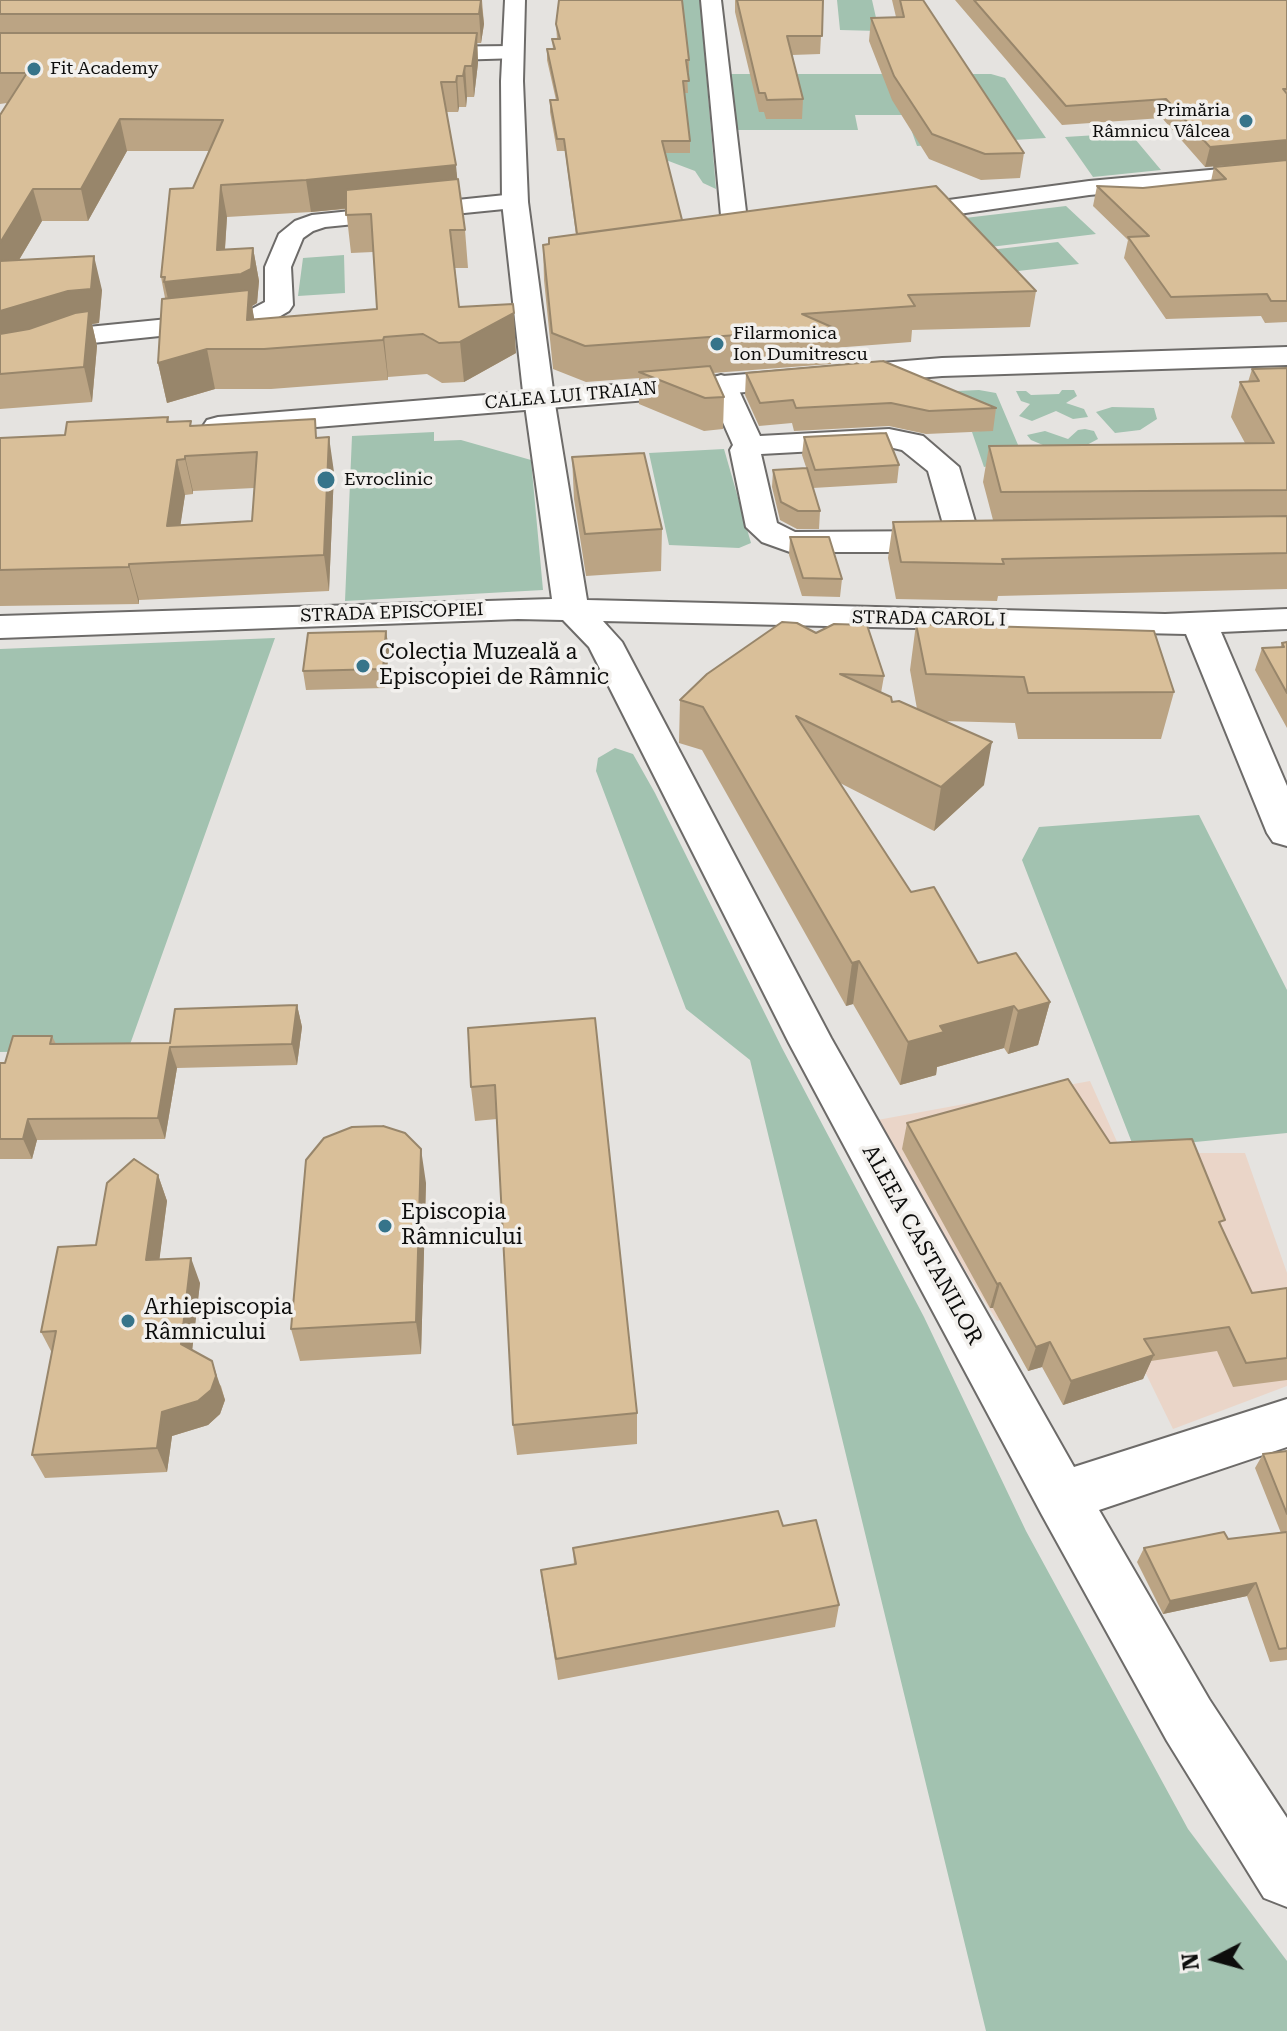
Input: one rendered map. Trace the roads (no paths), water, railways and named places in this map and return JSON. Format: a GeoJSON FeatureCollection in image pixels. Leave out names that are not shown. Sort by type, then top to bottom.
{"type":"FeatureCollection","features":[{"type":"Feature","properties":{"kind":"street"},"geometry":{"type":"LineString","coordinates":[[515,0],[512,53],[515,202],[539,398],[571,609]]}},
{"type":"Feature","properties":{"kind":"street"},"geometry":{"type":"LineString","coordinates":[[711,0],[736,237]]}},
{"type":"Feature","properties":{"kind":"street"},"geometry":{"type":"LineString","coordinates":[[392,54],[512,53]]}},
{"type":"Feature","properties":{"kind":"street"},"geometry":{"type":"LineString","coordinates":[[870,219],[1104,186],[1287,170]]}},
{"type":"Feature","properties":{"kind":"street"},"geometry":{"type":"LineString","coordinates":[[0,358],[27,355],[78,336],[255,319],[279,305],[278,267],[292,234],[321,220],[515,202]]}},
{"type":"Feature","properties":{"kind":"street"},"geometry":{"type":"LineString","coordinates":[[704,241],[765,233]]}},
{"type":"Feature","properties":{"kind":"street"},"geometry":{"type":"LineString","coordinates":[[522,266],[551,262]]}},
{"type":"Feature","properties":{"kind":"street","name":"CALEA LUI TRAIAN"},"geometry":{"type":"LineString","coordinates":[[189,429],[539,398],[999,363],[1287,356]]}},
{"type":"Feature","properties":{"kind":"street"},"geometry":{"type":"LineString","coordinates":[[721,384],[746,441],[757,445],[889,438],[912,443],[943,467],[980,542],[790,542],[762,527],[745,450]]}},
{"type":"Feature","properties":{"kind":"street","name":"STRADA CAROL I"},"geometry":{"type":"LineString","coordinates":[[571,609],[985,621],[1200,624],[1287,619]]}},
{"type":"Feature","properties":{"kind":"street","name":"STRADA EPISCOPIEI"},"geometry":{"type":"LineString","coordinates":[[0,627],[571,609]]}},
{"type":"Feature","properties":{"kind":"street","name":"ALEEA CASTANILOR"},"geometry":{"type":"LineString","coordinates":[[571,609],[604,642],[626,680],[811,1043],[1061,1497],[1188,1720],[1287,1875]]}},
{"type":"Feature","properties":{"kind":"street"},"geometry":{"type":"LineString","coordinates":[[1200,624],[1287,833]]}},
{"type":"Feature","properties":{"kind":"street"},"geometry":{"type":"LineString","coordinates":[[1061,1497],[1287,1423]]}},
{"type":"Feature","properties":{"kind":"place","name":"Fit Academy"},"geometry":{"type":"Point","coordinates":[34,69]}},
{"type":"Feature","properties":{"kind":"place","name":"Primăria Râmnicu Vâlcea"},"geometry":{"type":"Point","coordinates":[1246,121]}},
{"type":"Feature","properties":{"kind":"place","name":"Filarmonica Ion Dumitrescu"},"geometry":{"type":"Point","coordinates":[717,344]}},
{"type":"Feature","properties":{"kind":"place","name":"Evroclinic"},"geometry":{"type":"Point","coordinates":[326,480]}},
{"type":"Feature","properties":{"kind":"place","name":"Colecția Muzeală a Episcopiei de Râmnic"},"geometry":{"type":"Point","coordinates":[363,666]}},
{"type":"Feature","properties":{"kind":"place","name":"Episcopia Râmnicului"},"geometry":{"type":"Point","coordinates":[385,1226]}},
{"type":"Feature","properties":{"kind":"place","name":"Arhiepiscopia Râmnicului"},"geometry":{"type":"Point","coordinates":[128,1321]}}]}
